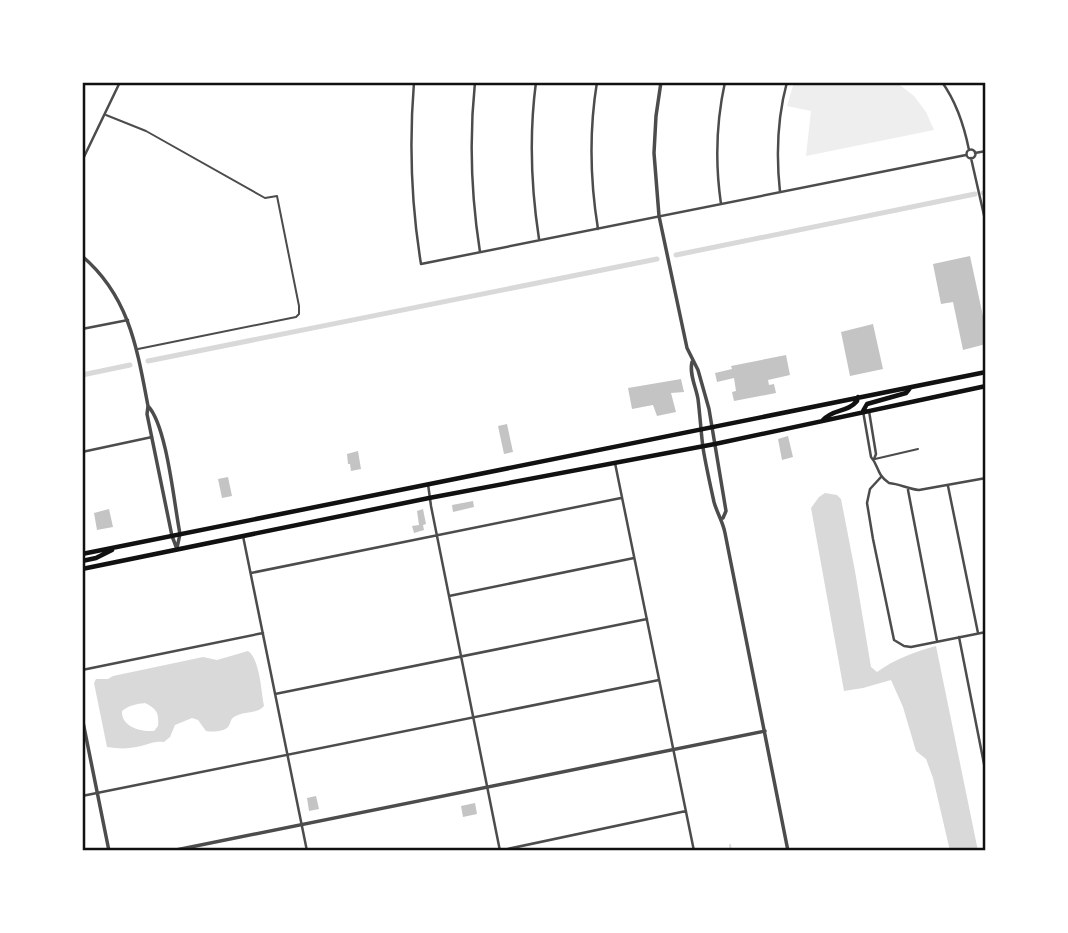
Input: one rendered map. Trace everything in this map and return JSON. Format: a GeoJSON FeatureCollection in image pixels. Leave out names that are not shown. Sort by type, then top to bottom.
{"type":"FeatureCollection","features":[{"type":"Feature","properties":{"kind":"main road"},"geometry":{"type":"LineString","coordinates":[[82,554],[986,372]]}},
{"type":"Feature","properties":{"kind":"main road"},"geometry":{"type":"LineString","coordinates":[[82,569],[429,498],[715,444],[986,386]]}},
{"type":"Feature","properties":{"kind":"main road"},"geometry":{"type":"LineString","coordinates":[[866,411],[867,404],[906,393],[910,387]]}},
{"type":"Feature","properties":{"kind":"main road"},"geometry":{"type":"LineString","coordinates":[[822,421],[829,413],[851,407],[858,401],[858,397]]}},
{"type":"Feature","properties":{"kind":"main road"},"geometry":{"type":"LineString","coordinates":[[82,561],[120,547]]}},
{"type":"Feature","properties":{"kind":"street"},"geometry":{"type":"LineString","coordinates":[[82,161],[120,82]]}},
{"type":"Feature","properties":{"kind":"street"},"geometry":{"type":"LineString","coordinates":[[414,82],[411,183],[421,264],[966,155],[971,158],[986,224]]}},
{"type":"Feature","properties":{"kind":"street"},"geometry":{"type":"LineString","coordinates":[[475,82],[471,123],[471,174],[480,253]]}},
{"type":"Feature","properties":{"kind":"street"},"geometry":{"type":"LineString","coordinates":[[536,82],[531,169],[539,241]]}},
{"type":"Feature","properties":{"kind":"street"},"geometry":{"type":"LineString","coordinates":[[597,82],[591,148],[598,229]]}},
{"type":"Feature","properties":{"kind":"street"},"geometry":{"type":"LineString","coordinates":[[661,82],[654,153],[659,216],[687,348],[698,370],[712,427],[726,511],[722,519]]}},
{"type":"Feature","properties":{"kind":"street"},"geometry":{"type":"LineString","coordinates":[[721,204],[717,137],[724,82]]}},
{"type":"Feature","properties":{"kind":"street"},"geometry":{"type":"LineString","coordinates":[[780,192],[777,136],[787,82]]}},
{"type":"Feature","properties":{"kind":"street"},"geometry":{"type":"LineString","coordinates":[[942,82],[960,114],[969,150],[966,155]]}},
{"type":"Feature","properties":{"kind":"street"},"geometry":{"type":"LineString","coordinates":[[969,150],[975,153]]}},
{"type":"Feature","properties":{"kind":"street"},"geometry":{"type":"LineString","coordinates":[[971,158],[975,153],[986,151]]}},
{"type":"Feature","properties":{"kind":"street"},"geometry":{"type":"LineString","coordinates":[[82,256],[110,286],[128,320],[137,350],[148,406],[147,414],[177,550]]}},
{"type":"Feature","properties":{"kind":"street"},"geometry":{"type":"LineString","coordinates":[[82,329],[128,320]]}},
{"type":"Feature","properties":{"kind":"street"},"geometry":{"type":"LineString","coordinates":[[692,362],[703,446],[715,506],[722,519],[788,851]]}},
{"type":"Feature","properties":{"kind":"street"},"geometry":{"type":"LineString","coordinates":[[148,406],[154,412],[170,477],[180,534],[177,550]]}},
{"type":"Feature","properties":{"kind":"street"},"geometry":{"type":"LineString","coordinates":[[866,411],[871,457],[881,477],[889,483],[908,489],[923,489],[986,478]]}},
{"type":"Feature","properties":{"kind":"street"},"geometry":{"type":"LineString","coordinates":[[82,452],[152,437]]}},
{"type":"Feature","properties":{"kind":"street"},"geometry":{"type":"LineString","coordinates":[[615,463],[694,851]]}},
{"type":"Feature","properties":{"kind":"street"},"geometry":{"type":"LineString","coordinates":[[158,468],[170,477]]}},
{"type":"Feature","properties":{"kind":"street"},"geometry":{"type":"LineString","coordinates":[[881,477],[870,489],[867,503],[893,636],[897,642],[907,647],[986,632]]}},
{"type":"Feature","properties":{"kind":"street"},"geometry":{"type":"LineString","coordinates":[[428,484],[499,850],[686,811]]}},
{"type":"Feature","properties":{"kind":"street"},"geometry":{"type":"LineString","coordinates":[[948,484],[978,634]]}},
{"type":"Feature","properties":{"kind":"street"},"geometry":{"type":"LineString","coordinates":[[908,489],[937,641]]}},
{"type":"Feature","properties":{"kind":"street"},"geometry":{"type":"LineString","coordinates":[[251,573],[622,497]]}},
{"type":"Feature","properties":{"kind":"street"},"geometry":{"type":"LineString","coordinates":[[243,536],[307,851]]}},
{"type":"Feature","properties":{"kind":"street"},"geometry":{"type":"LineString","coordinates":[[449,596],[634,558]]}},
{"type":"Feature","properties":{"kind":"street"},"geometry":{"type":"LineString","coordinates":[[275,694],[647,619]]}},
{"type":"Feature","properties":{"kind":"street"},"geometry":{"type":"LineString","coordinates":[[82,670],[263,633]]}},
{"type":"Feature","properties":{"kind":"street"},"geometry":{"type":"LineString","coordinates":[[959,637],[986,774]]}},
{"type":"Feature","properties":{"kind":"street"},"geometry":{"type":"LineString","coordinates":[[82,796],[659,680]]}},
{"type":"Feature","properties":{"kind":"street"},"geometry":{"type":"LineString","coordinates":[[82,718],[109,851]]}},
{"type":"Feature","properties":{"kind":"street"},"geometry":{"type":"LineString","coordinates":[[170,851],[765,731]]}},
{"type":"Feature","properties":{"kind":"lane"},"geometry":{"type":"LineString","coordinates":[[104,115],[146,131],[265,198],[277,196],[299,306],[299,314],[296,317],[137,350]]}},
{"type":"Feature","properties":{"kind":"lane"},"geometry":{"type":"LineString","coordinates":[[874,459],[918,449]]}},
{"type":"Feature","properties":{"kind":"shaded area"},"geometry":{"type":"Polygon","coordinates":[[[794,82],[896,82],[914,96],[926,112],[934,130],[806,156],[811,111],[787,106],[794,82]]]}},
{"type":"Feature","properties":{"kind":"shaded area"},"geometry":{"type":"Polygon","coordinates":[[[825,493],[837,495],[841,499],[871,667],[877,672],[905,656],[936,646],[978,851],[950,851],[933,778],[926,759],[916,751],[903,707],[891,680],[844,691],[811,508],[825,493]]]}},
{"type":"Feature","properties":{"kind":"shaded area"},"geometry":{"type":"Polygon","coordinates":[[[248,651],[258,668],[264,706],[235,716],[226,729],[220,731],[206,731],[198,720],[192,718],[175,725],[170,737],[164,742],[128,748],[107,747],[94,683],[96,679],[108,679],[203,657],[217,660],[248,651]],[[145,703],[130,706],[122,711],[123,716],[128,724],[137,729],[154,731],[158,726],[157,715],[155,709],[145,703]]]}},
{"type":"Feature","properties":{"kind":"building"},"geometry":{"type":"Polygon","coordinates":[[[970,256],[986,330],[986,344],[963,350],[953,302],[941,304],[933,264],[970,256]]]}},
{"type":"Feature","properties":{"kind":"building"},"geometry":{"type":"Polygon","coordinates":[[[873,324],[883,369],[850,376],[841,332],[873,324]]]}},
{"type":"Feature","properties":{"kind":"building"},"geometry":{"type":"Polygon","coordinates":[[[786,355],[790,375],[768,380],[769,385],[774,384],[776,393],[734,401],[734,378],[717,382],[715,373],[732,369],[731,366],[786,355]]]}},
{"type":"Feature","properties":{"kind":"building"},"geometry":{"type":"Polygon","coordinates":[[[681,379],[684,392],[671,393],[676,412],[657,416],[653,405],[632,409],[628,388],[681,379]]]}},
{"type":"Feature","properties":{"kind":"building"},"geometry":{"type":"Polygon","coordinates":[[[507,424],[513,452],[504,454],[498,426],[507,424]]]}},
{"type":"Feature","properties":{"kind":"building"},"geometry":{"type":"Polygon","coordinates":[[[788,436],[793,457],[782,460],[778,439],[788,436]]]}},
{"type":"Feature","properties":{"kind":"building"},"geometry":{"type":"Polygon","coordinates":[[[358,451],[361,469],[351,471],[347,454],[358,451]]]}},
{"type":"Feature","properties":{"kind":"building"},"geometry":{"type":"Polygon","coordinates":[[[228,477],[232,496],[222,498],[218,479],[228,477]]]}},
{"type":"Feature","properties":{"kind":"building"},"geometry":{"type":"Polygon","coordinates":[[[473,501],[474,507],[453,512],[452,505],[473,501]]]}},
{"type":"Feature","properties":{"kind":"building"},"geometry":{"type":"Polygon","coordinates":[[[109,509],[113,527],[97,530],[94,513],[109,509]]]}},
{"type":"Feature","properties":{"kind":"building"},"geometry":{"type":"Polygon","coordinates":[[[423,509],[426,524],[423,525],[424,530],[414,533],[412,526],[419,525],[417,511],[423,509]]]}},
{"type":"Feature","properties":{"kind":"building"},"geometry":{"type":"Polygon","coordinates":[[[316,796],[319,809],[309,811],[307,798],[316,796]]]}},
{"type":"Feature","properties":{"kind":"building"},"geometry":{"type":"Polygon","coordinates":[[[475,803],[477,814],[463,817],[461,806],[475,803]]]}},
{"type":"Feature","properties":{"kind":"waterway"},"geometry":{"type":"LineString","coordinates":[[676,255],[975,194]]}},
{"type":"Feature","properties":{"kind":"waterway"},"geometry":{"type":"LineString","coordinates":[[148,361],[657,259]]}},
{"type":"Feature","properties":{"kind":"waterway"},"geometry":{"type":"LineString","coordinates":[[82,375],[130,365]]}},
{"type":"Feature","properties":{"kind":"waterway"},"geometry":{"type":"LineString","coordinates":[[730,845],[731,851]]}}]}
